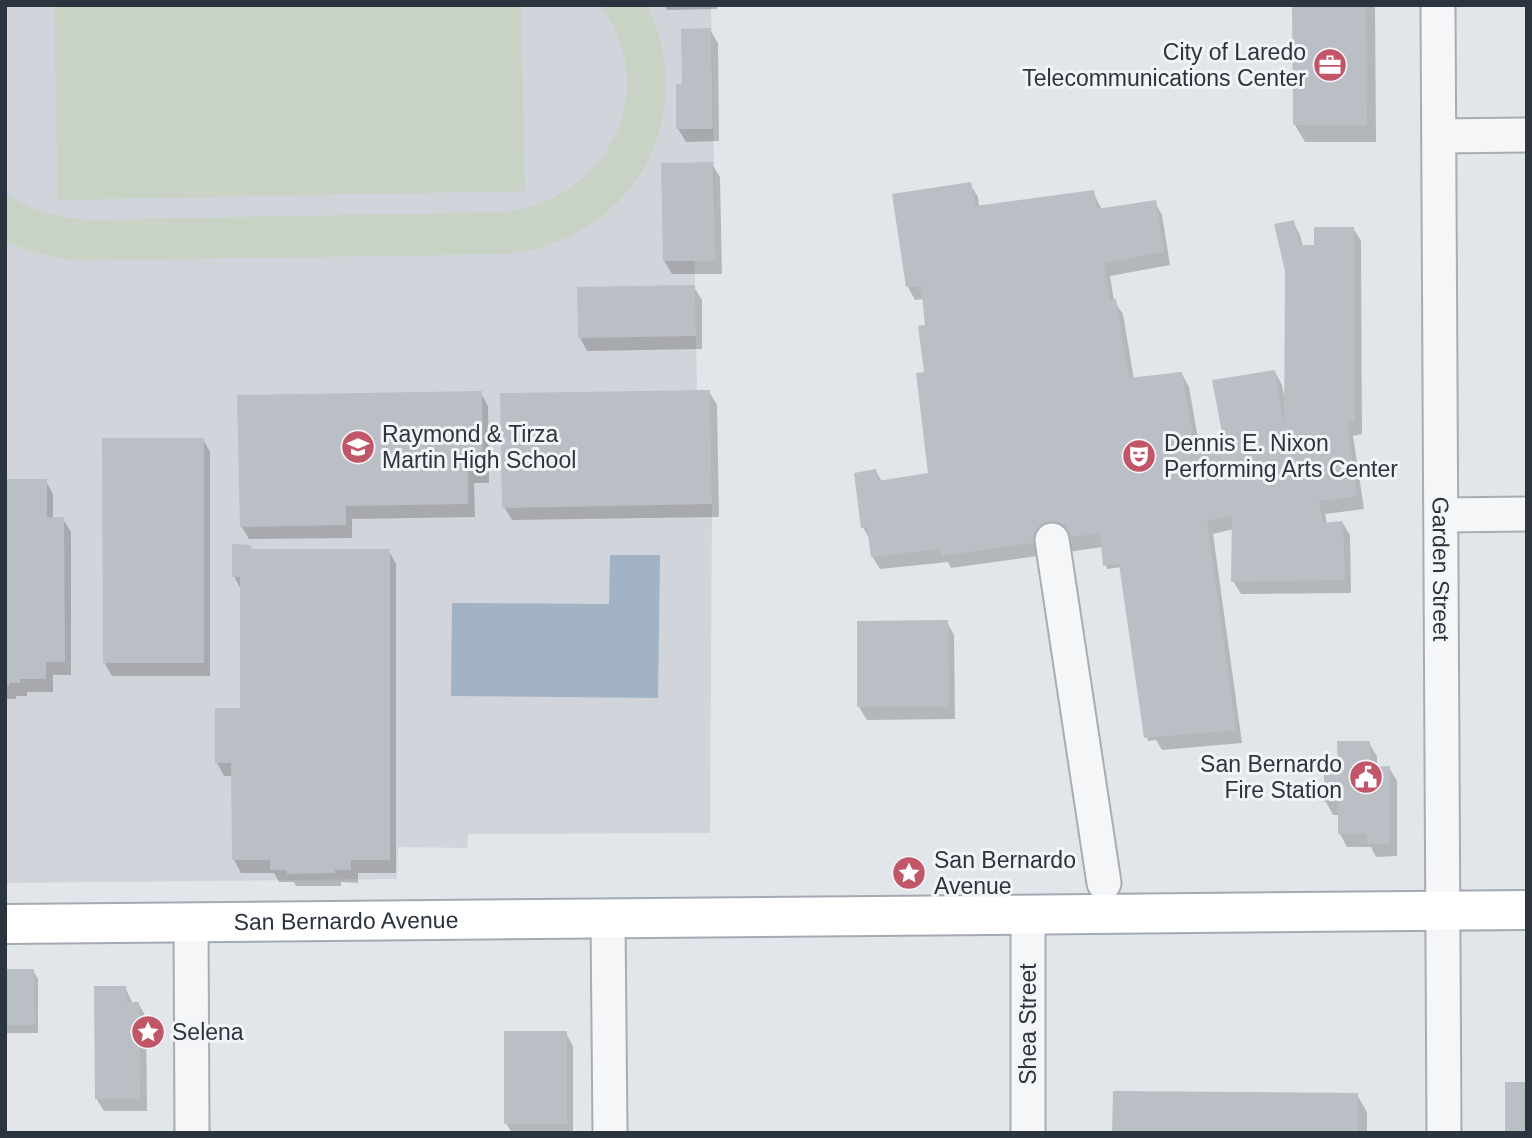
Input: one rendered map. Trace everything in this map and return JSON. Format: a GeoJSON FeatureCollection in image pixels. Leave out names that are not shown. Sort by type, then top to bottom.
{"type":"FeatureCollection","features":[{"type":"Feature","properties":{"kind":"main road","name":"San Bernardo Avenue"},"geometry":{"type":"LineString","coordinates":[[5,924],[1527,910]]}},
{"type":"Feature","properties":{"kind":"street","name":"Garden Street"},"geometry":{"type":"LineString","coordinates":[[1438,5],[1444,1133]]}},
{"type":"Feature","properties":{"kind":"street"},"geometry":{"type":"LineString","coordinates":[[1439,136],[1527,135]]}},
{"type":"Feature","properties":{"kind":"street"},"geometry":{"type":"LineString","coordinates":[[1442,515],[1527,514]]}},
{"type":"Feature","properties":{"kind":"street"},"geometry":{"type":"LineString","coordinates":[[1052,540],[1104,883]]}},
{"type":"Feature","properties":{"kind":"street","name":"Shea Street"},"geometry":{"type":"LineString","coordinates":[[1028,915],[1028,1133]]}},
{"type":"Feature","properties":{"kind":"street"},"geometry":{"type":"LineString","coordinates":[[608,920],[610,1133]]}},
{"type":"Feature","properties":{"kind":"street"},"geometry":{"type":"LineString","coordinates":[[191,922],[192,1133]]}},
{"type":"Feature","properties":{"kind":"shaded area","name":"Raymond & Tirza Martin High School"},"geometry":{"type":"Polygon","coordinates":[[[5,5],[711,5],[716,261],[695,261],[697,390],[710,390],[710,833],[468,834],[467,848],[398,847],[397,879],[5,883],[5,5]]]}},
{"type":"Feature","properties":{"kind":"shaded area"},"geometry":{"type":"Polygon","coordinates":[[[54,5],[521,5],[525,191],[58,200],[54,5]]]}},
{"type":"Feature","properties":{"kind":"shaded area"},"geometry":{"type":"Polygon","coordinates":[[[600,5],[647,5],[662,48],[666,90],[659,131],[643,168],[619,200],[587,226],[549,245],[505,254],[75,261],[32,252],[5,241],[5,192],[36,210],[69,218],[93,220],[504,212],[540,203],[571,187],[596,164],[615,137],[625,105],[627,72],[619,38],[600,5]]]}},
{"type":"Feature","properties":{"kind":"water"},"geometry":{"type":"Polygon","coordinates":[[[610,555],[660,555],[658,698],[451,696],[452,603],[609,604],[610,555]]]}},
{"type":"Feature","properties":{"kind":"building","name":"City of Laredo Telecommunications Center"},"geometry":{"type":"Polygon","coordinates":[[[1292,5],[1366,5],[1367,125],[1293,125],[1292,5]]]}},
{"type":"Feature","properties":{"kind":"building"},"geometry":{"type":"Polygon","coordinates":[[[711,28],[713,129],[676,129],[676,84],[682,84],[681,29],[711,28]]]}},
{"type":"Feature","properties":{"kind":"building"},"geometry":{"type":"Polygon","coordinates":[[[713,162],[716,261],[663,261],[661,163],[713,162]]]}},
{"type":"Feature","properties":{"kind":"building","name":"Dennis E. Nixon Performing Arts Center"},"geometry":{"type":"Polygon","coordinates":[[[971,182],[975,206],[1094,190],[1097,209],[1156,200],[1164,252],[1104,263],[1110,300],[1116,299],[1129,378],[1182,372],[1194,443],[1223,438],[1212,380],[1275,370],[1284,428],[1285,271],[1274,224],[1294,220],[1299,245],[1314,245],[1314,227],[1354,227],[1355,421],[1347,423],[1357,496],[1319,501],[1323,523],[1343,521],[1345,580],[1231,582],[1232,515],[1207,521],[1236,730],[1144,738],[1119,564],[1103,566],[1100,533],[942,556],[941,549],[871,557],[867,527],[861,528],[854,473],[876,469],[878,481],[928,473],[916,373],[924,372],[918,326],[925,325],[921,286],[906,287],[892,194],[971,182]]]}},
{"type":"Feature","properties":{"kind":"building"},"geometry":{"type":"Polygon","coordinates":[[[695,285],[696,336],[578,338],[577,287],[695,285]]]}},
{"type":"Feature","properties":{"kind":"building"},"geometry":{"type":"Polygon","coordinates":[[[710,390],[712,504],[502,508],[500,393],[710,390]]]}},
{"type":"Feature","properties":{"kind":"building"},"geometry":{"type":"Polygon","coordinates":[[[482,391],[483,470],[468,470],[468,504],[346,506],[346,525],[240,527],[237,395],[482,391]]]}},
{"type":"Feature","properties":{"kind":"building"},"geometry":{"type":"Polygon","coordinates":[[[102,438],[204,438],[204,663],[103,663],[102,438]]]}},
{"type":"Feature","properties":{"kind":"building"},"geometry":{"type":"Polygon","coordinates":[[[5,479],[47,479],[47,517],[64,517],[65,662],[46,662],[46,679],[20,679],[20,683],[9,683],[9,686],[5,686],[5,479]]]}},
{"type":"Feature","properties":{"kind":"building"},"geometry":{"type":"Polygon","coordinates":[[[232,544],[251,545],[251,549],[390,549],[390,860],[351,860],[351,870],[335,870],[335,873],[287,874],[287,870],[270,870],[270,860],[232,860],[231,763],[215,763],[215,708],[240,708],[240,577],[232,577],[232,544]]]}},
{"type":"Feature","properties":{"kind":"building"},"geometry":{"type":"Polygon","coordinates":[[[948,620],[949,707],[857,707],[857,621],[948,620]]]}},
{"type":"Feature","properties":{"kind":"building"},"geometry":{"type":"Polygon","coordinates":[[[1337,741],[1370,741],[1371,767],[1390,766],[1390,844],[1367,844],[1367,834],[1338,834],[1338,802],[1324,802],[1324,768],[1338,768],[1337,741]]]}},
{"type":"Feature","properties":{"kind":"building"},"geometry":{"type":"Polygon","coordinates":[[[5,969],[34,969],[35,1025],[5,1025],[5,969]]]}},
{"type":"Feature","properties":{"kind":"building"},"geometry":{"type":"Polygon","coordinates":[[[94,986],[126,986],[127,1002],[139,1002],[140,1099],[95,1099],[94,986]]]}},
{"type":"Feature","properties":{"kind":"building"},"geometry":{"type":"Polygon","coordinates":[[[504,1031],[567,1031],[567,1124],[504,1124],[504,1031]]]}},
{"type":"Feature","properties":{"kind":"building"},"geometry":{"type":"Polygon","coordinates":[[[1505,1082],[1527,1082],[1527,1133],[1505,1133],[1505,1082]]]}},
{"type":"Feature","properties":{"kind":"building"},"geometry":{"type":"Polygon","coordinates":[[[1113,1091],[1358,1093],[1358,1133],[1112,1133],[1113,1091]]]}},
{"type":"Feature","properties":{"kind":"place","name":"City of Laredo Telecommunications Center"},"geometry":{"type":"Point","coordinates":[1330,65]}},
{"type":"Feature","properties":{"kind":"place","name":"Raymond & Tirza Martin High School"},"geometry":{"type":"Point","coordinates":[358,447]}},
{"type":"Feature","properties":{"kind":"place","name":"Dennis E. Nixon Performing Arts Center"},"geometry":{"type":"Point","coordinates":[1139,456]}},
{"type":"Feature","properties":{"kind":"place","name":"San Bernardo Fire Station"},"geometry":{"type":"Point","coordinates":[1366,777]}},
{"type":"Feature","properties":{"kind":"place","name":"San Bernardo Avenue"},"geometry":{"type":"Point","coordinates":[909,873]}},
{"type":"Feature","properties":{"kind":"place","name":"Selena"},"geometry":{"type":"Point","coordinates":[148,1032]}}]}
